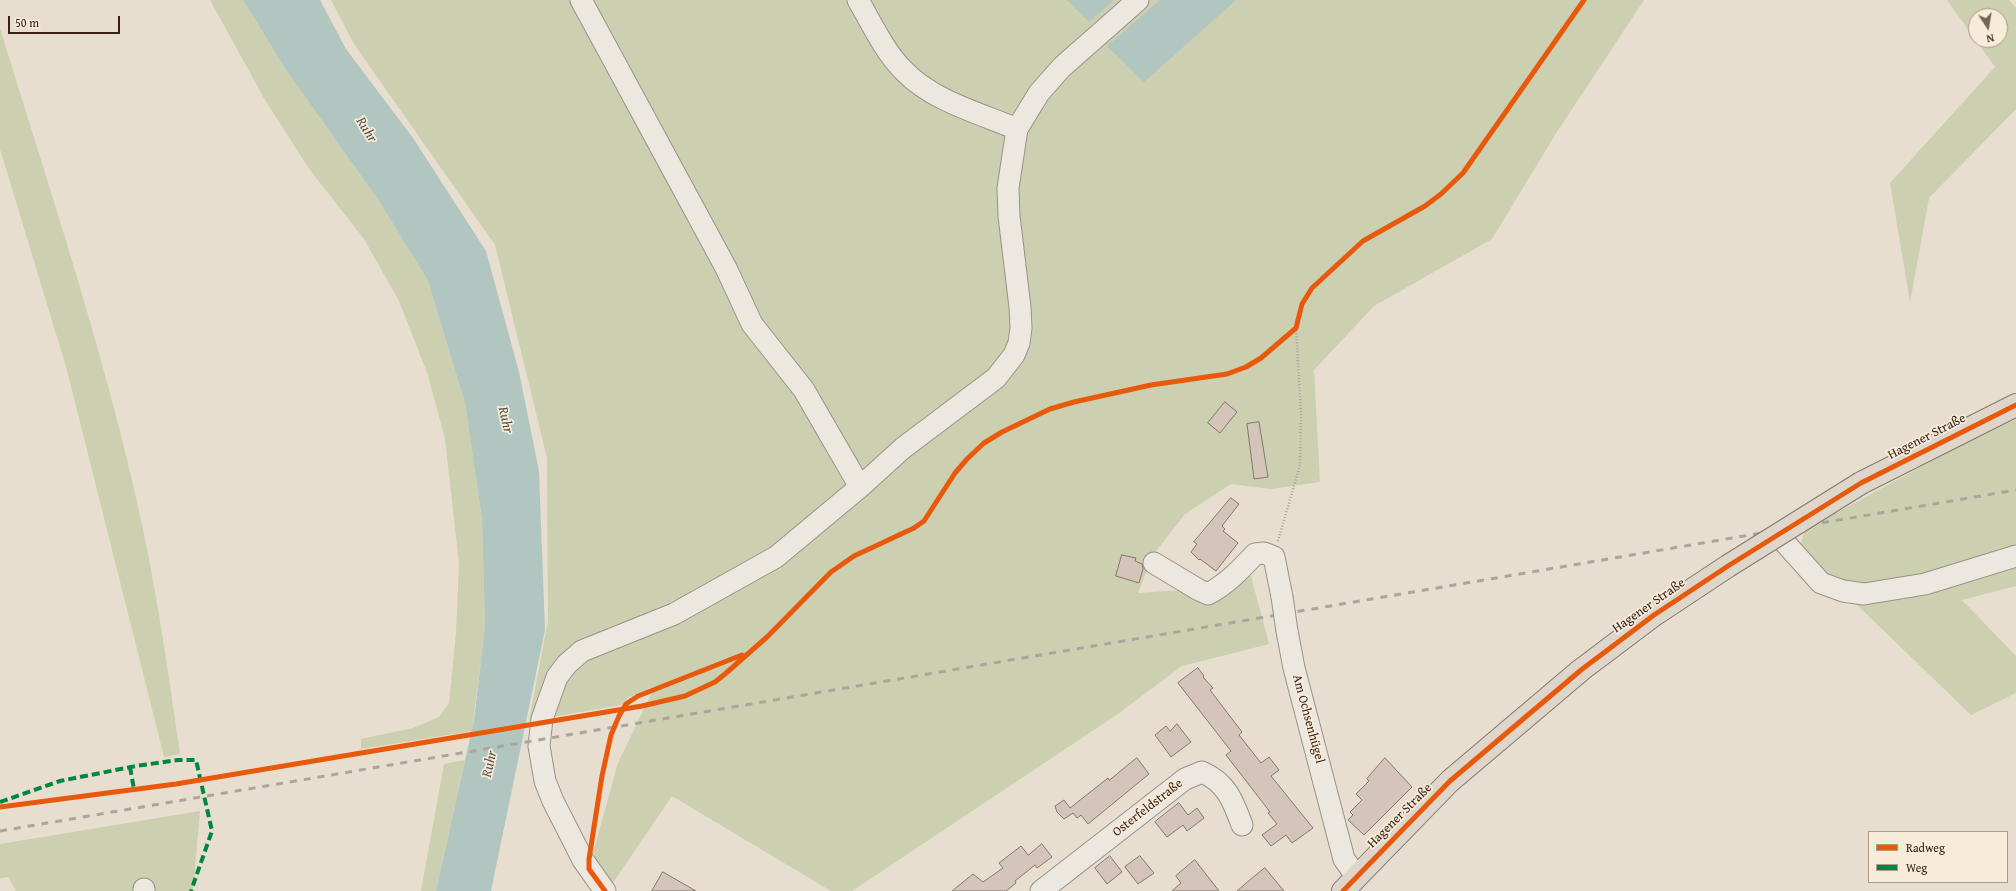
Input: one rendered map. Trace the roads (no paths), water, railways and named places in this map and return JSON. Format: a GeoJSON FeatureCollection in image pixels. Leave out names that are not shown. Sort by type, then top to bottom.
{"type":"FeatureCollection","features":[{"type":"Feature","properties":{"kind":"main road","name":"Hagener Straße"},"geometry":{"type":"LineString","coordinates":[[1349,884],[1450,781],[1581,670],[1654,615],[1728,566],[1861,483],[2016,405]]}},
{"type":"Feature","properties":{"kind":"street"},"geometry":{"type":"LineString","coordinates":[[581,0],[726,268],[752,324],[804,390],[860,487]]}},
{"type":"Feature","properties":{"kind":"street"},"geometry":{"type":"LineString","coordinates":[[858,0],[885,48],[904,71],[916,82],[936,95],[1017,129]]}},
{"type":"Feature","properties":{"kind":"street"},"geometry":{"type":"LineString","coordinates":[[605,891],[589,869],[553,801],[545,781],[539,746],[542,719],[560,672],[582,651],[674,614],[776,557],[860,487],[903,448],[996,378],[1014,355],[1019,343],[1021,321],[1009,216],[1008,188],[1017,129],[1039,93],[1062,67],[1138,0]]}},
{"type":"Feature","properties":{"kind":"street"},"geometry":{"type":"LineString","coordinates":[[1778,535],[1821,583],[1843,591],[1864,594],[1925,584],[2016,556]]}},
{"type":"Feature","properties":{"kind":"street","name":"Am Ochsenhügel"},"geometry":{"type":"LineString","coordinates":[[1154,563],[1208,594],[1219,588],[1234,576],[1256,554],[1264,553],[1274,557],[1294,668],[1344,859],[1349,884]]}},
{"type":"Feature","properties":{"kind":"street","name":"Osterfeldstraße"},"geometry":{"type":"LineString","coordinates":[[1041,891],[1185,779],[1202,772],[1214,777],[1230,795],[1242,825]]}},
{"type":"Feature","properties":{"kind":"water","name":"Ruhr"},"geometry":{"type":"Polygon","coordinates":[[[243,0],[320,0],[346,49],[413,138],[486,251],[519,372],[539,471],[545,630],[491,891],[436,891],[474,720],[485,626],[482,519],[465,403],[428,281],[379,201],[286,70],[243,0]]]}},
{"type":"Feature","properties":{"kind":"water"},"geometry":{"type":"Polygon","coordinates":[[[1067,0],[1114,0],[1089,22],[1067,0]]]}},
{"type":"Feature","properties":{"kind":"water"},"geometry":{"type":"Polygon","coordinates":[[[1160,0],[1236,0],[1144,82],[1107,46],[1160,0]]]}},
{"type":"Feature","properties":{"kind":"railway"},"geometry":{"type":"LineString","coordinates":[[0,831],[2016,490]]}}]}
